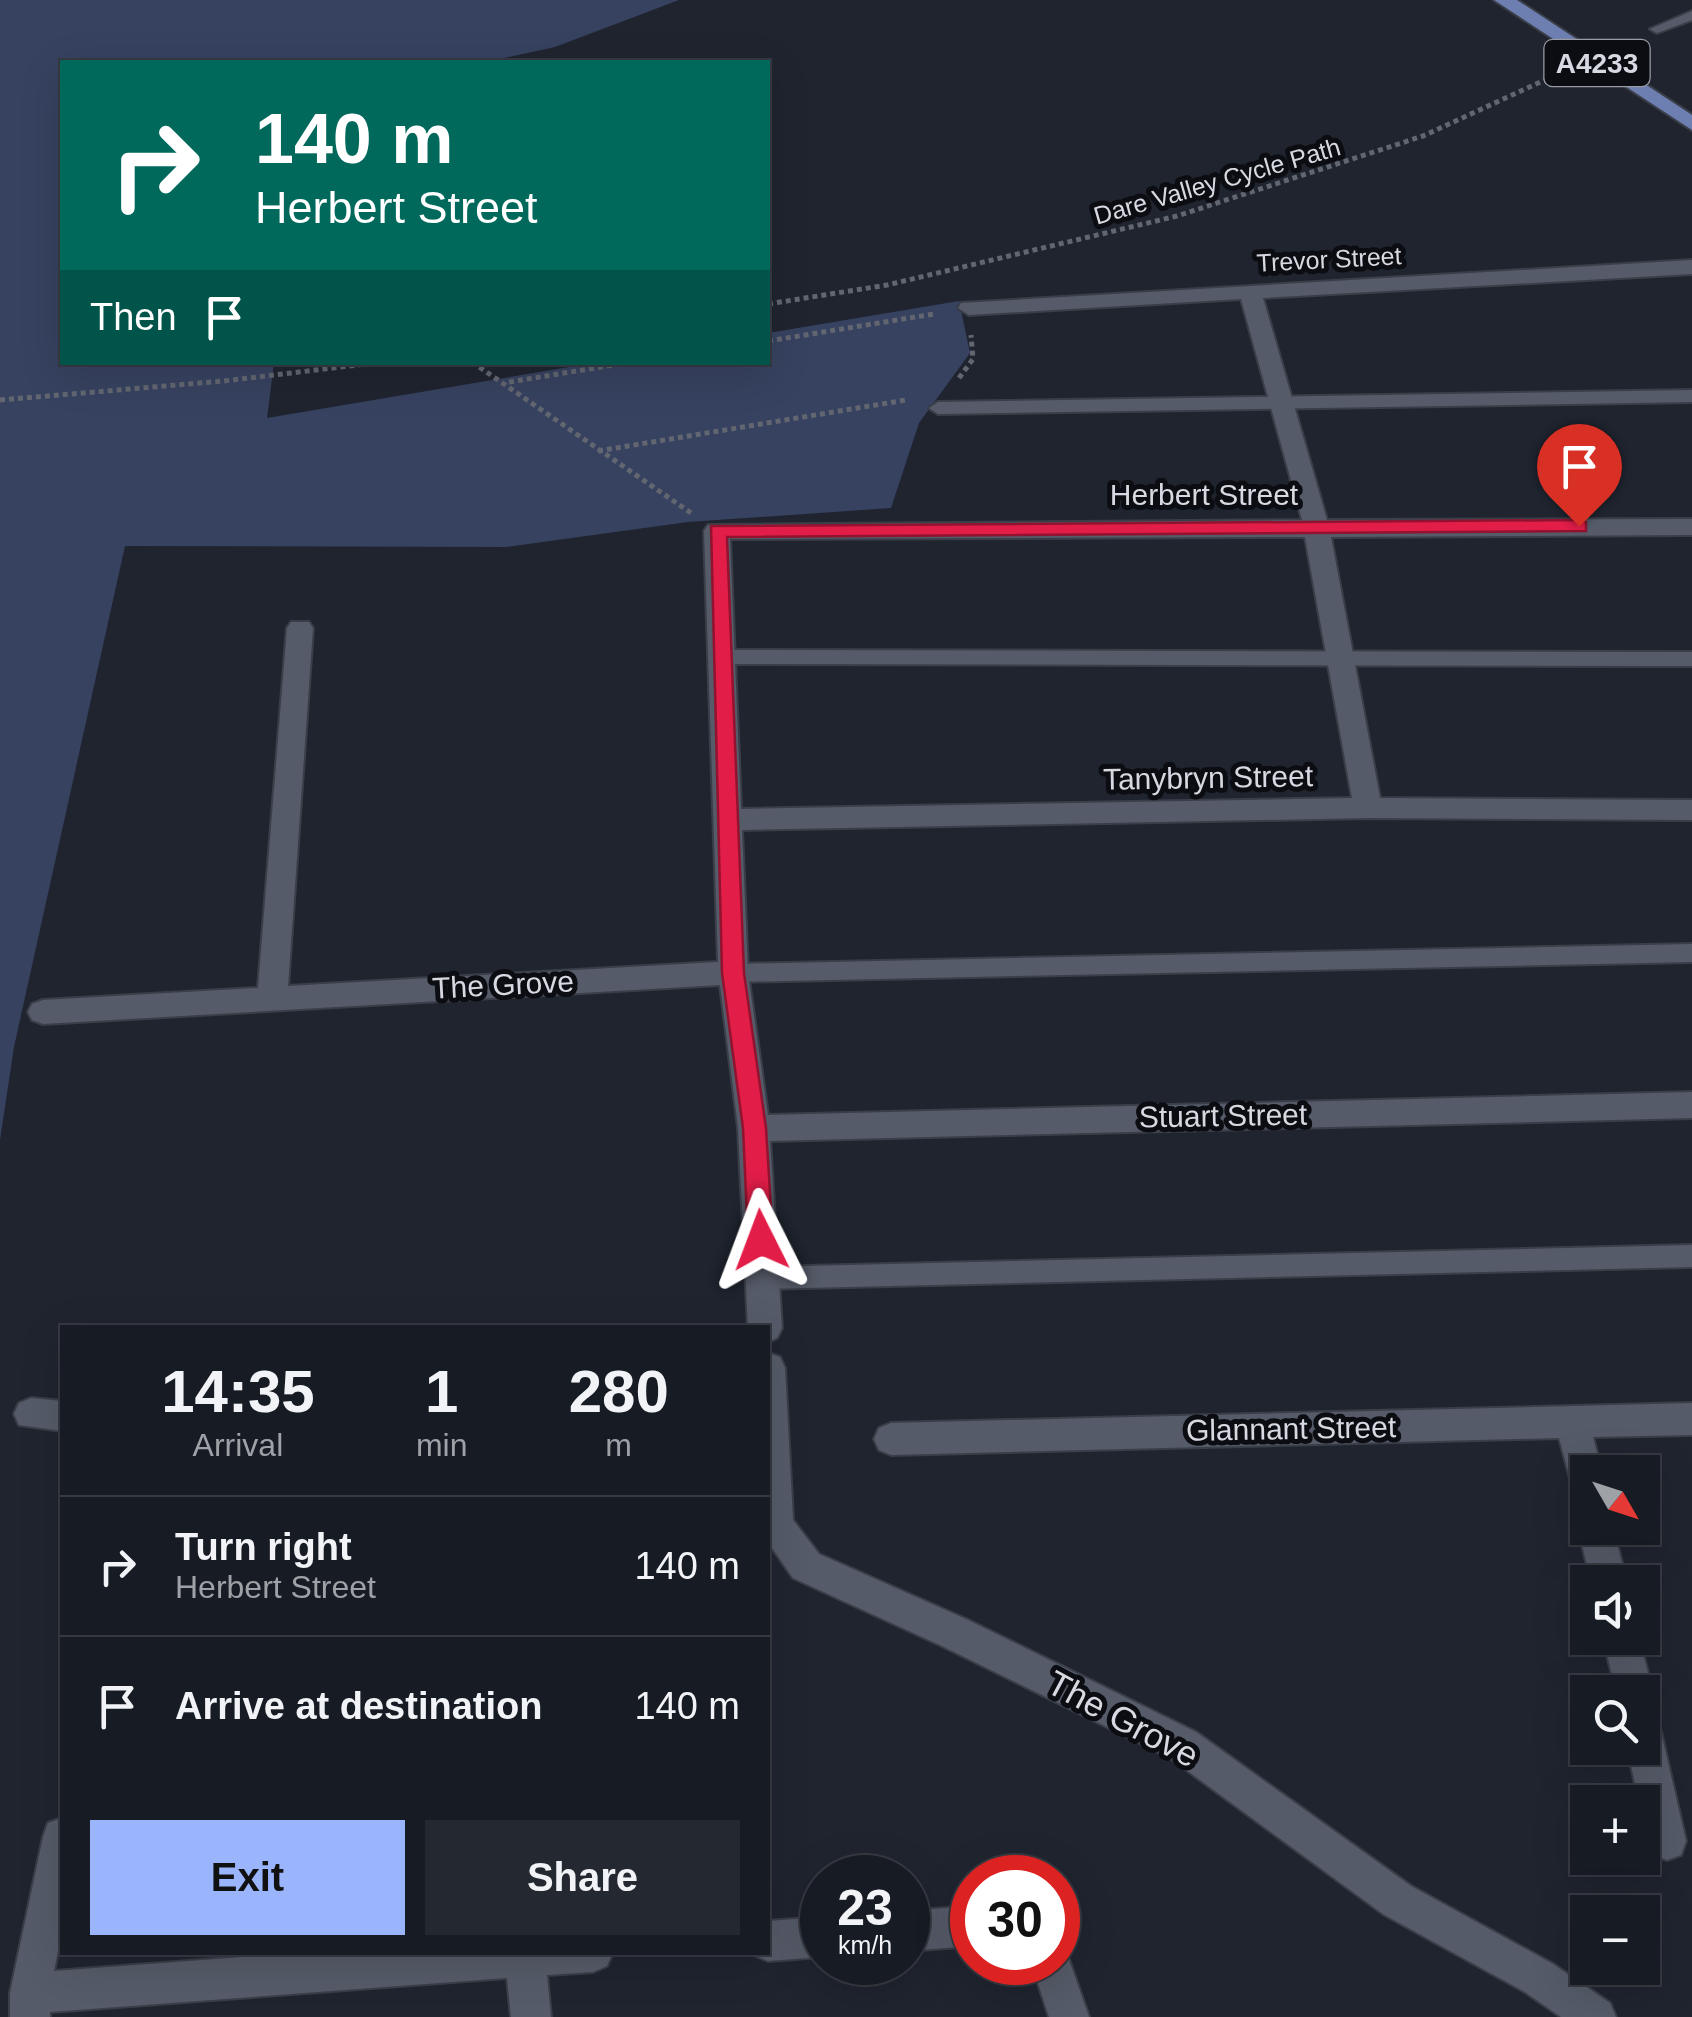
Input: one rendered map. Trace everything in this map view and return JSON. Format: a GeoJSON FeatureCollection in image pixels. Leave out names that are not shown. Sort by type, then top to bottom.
{"type":"FeatureCollection","features":[{"type":"Feature","properties":{"kind":"main road","name":"A4233"},"geometry":{"type":"LineString","coordinates":[[1504,0],[1692,124]]}},
{"type":"Feature","properties":{"kind":"street","name":"Trevor Street"},"geometry":{"type":"LineString","coordinates":[[969,308],[1692,267]]}},
{"type":"Feature","properties":{"kind":"street"},"geometry":{"type":"LineString","coordinates":[[1250,290],[1316,526],[1368,808]]}},
{"type":"Feature","properties":{"kind":"street","name":"Herbert Street"},"geometry":{"type":"LineString","coordinates":[[717,531],[1692,527]]}},
{"type":"Feature","properties":{"kind":"street"},"geometry":{"type":"LineString","coordinates":[[717,531],[733,973],[754,1128],[766,1325]]}},
{"type":"Feature","properties":{"kind":"street"},"geometry":{"type":"LineString","coordinates":[[272,998],[300,628]]}},
{"type":"Feature","properties":{"kind":"street","name":"Tanybryn Street"},"geometry":{"type":"LineString","coordinates":[[725,820],[1368,808],[1692,810]]}},
{"type":"Feature","properties":{"kind":"street","name":"The Grove"},"geometry":{"type":"LineString","coordinates":[[43,1012],[733,973]]}},
{"type":"Feature","properties":{"kind":"street","name":"Stuart Street"},"geometry":{"type":"LineString","coordinates":[[754,1128],[1692,1105]]}},
{"type":"Feature","properties":{"kind":"street","name":"The Grove"},"geometry":{"type":"LineString","coordinates":[[770,1407],[776,1525],[806,1566],[956,1633],[1183,1746],[1397,1900],[1539,1978],[1596,2017]]}},
{"type":"Feature","properties":{"kind":"street","name":"Glannant Street"},"geometry":{"type":"LineString","coordinates":[[891,1440],[1692,1419]]}},
{"type":"Feature","properties":{"kind":"street"},"geometry":{"type":"LineString","coordinates":[[1572,1422],[1580,1455]]}},
{"type":"Feature","properties":{"kind":"street"},"geometry":{"type":"LineString","coordinates":[[1650,1765],[1667,1841]]}},
{"type":"Feature","properties":{"kind":"street"},"geometry":{"type":"LineString","coordinates":[[60,1848],[30,2005],[553,1955]]}},
{"type":"Feature","properties":{"kind":"street"},"geometry":{"type":"LineString","coordinates":[[770,1940],[800,1938]]}},
{"type":"Feature","properties":{"kind":"street"},"geometry":{"type":"LineString","coordinates":[[525,1957],[530,2017]]}},
{"type":"Feature","properties":{"kind":"street"},"geometry":{"type":"LineString","coordinates":[[1059,1985],[1069,2017]]}},
{"type":"Feature","properties":{"kind":"lane"},"geometry":{"type":"LineString","coordinates":[[1658,29],[1692,16]]}},
{"type":"Feature","properties":{"kind":"lane"},"geometry":{"type":"LineString","coordinates":[[942,402],[1692,396]]}},
{"type":"Feature","properties":{"kind":"lane"},"geometry":{"type":"LineString","coordinates":[[721,657],[1692,659]]}},
{"type":"Feature","properties":{"kind":"lane"},"geometry":{"type":"LineString","coordinates":[[733,973],[1692,953]]}},
{"type":"Feature","properties":{"kind":"lane"},"geometry":{"type":"LineString","coordinates":[[763,1278],[1692,1256]]}},
{"type":"Feature","properties":{"kind":"path","name":"Dare Valley Cycle Path"},"geometry":{"type":"LineString","coordinates":[[770,304],[887,284],[1177,216],[1423,136],[1591,58]]}},
{"type":"Feature","properties":{"kind":"path"},"geometry":{"type":"LineString","coordinates":[[598,451],[942,402],[974,359],[969,308],[770,341]]}},
{"type":"Feature","properties":{"kind":"path"},"geometry":{"type":"LineString","coordinates":[[0,400],[224,382],[358,365]]}},
{"type":"Feature","properties":{"kind":"path"},"geometry":{"type":"LineString","coordinates":[[477,365],[717,531]]}},
{"type":"Feature","properties":{"kind":"path"},"geometry":{"type":"LineString","coordinates":[[508,383],[614,365]]}},
{"type":"Feature","properties":{"kind":"shaded area"},"geometry":{"type":"Polygon","coordinates":[[[0,0],[679,0],[555,47],[495,60],[60,60],[60,365],[274,365],[267,418],[581,365],[770,365],[770,333],[959,301],[970,353],[919,423],[891,508],[688,522],[507,547],[125,546],[14,1047],[0,1140],[0,0]]]}},
{"type":"Feature","properties":{"kind":"route"},"geometry":{"type":"LineString","coordinates":[[761,1240],[754,1128],[733,973],[717,531],[1579,526]]}}]}
